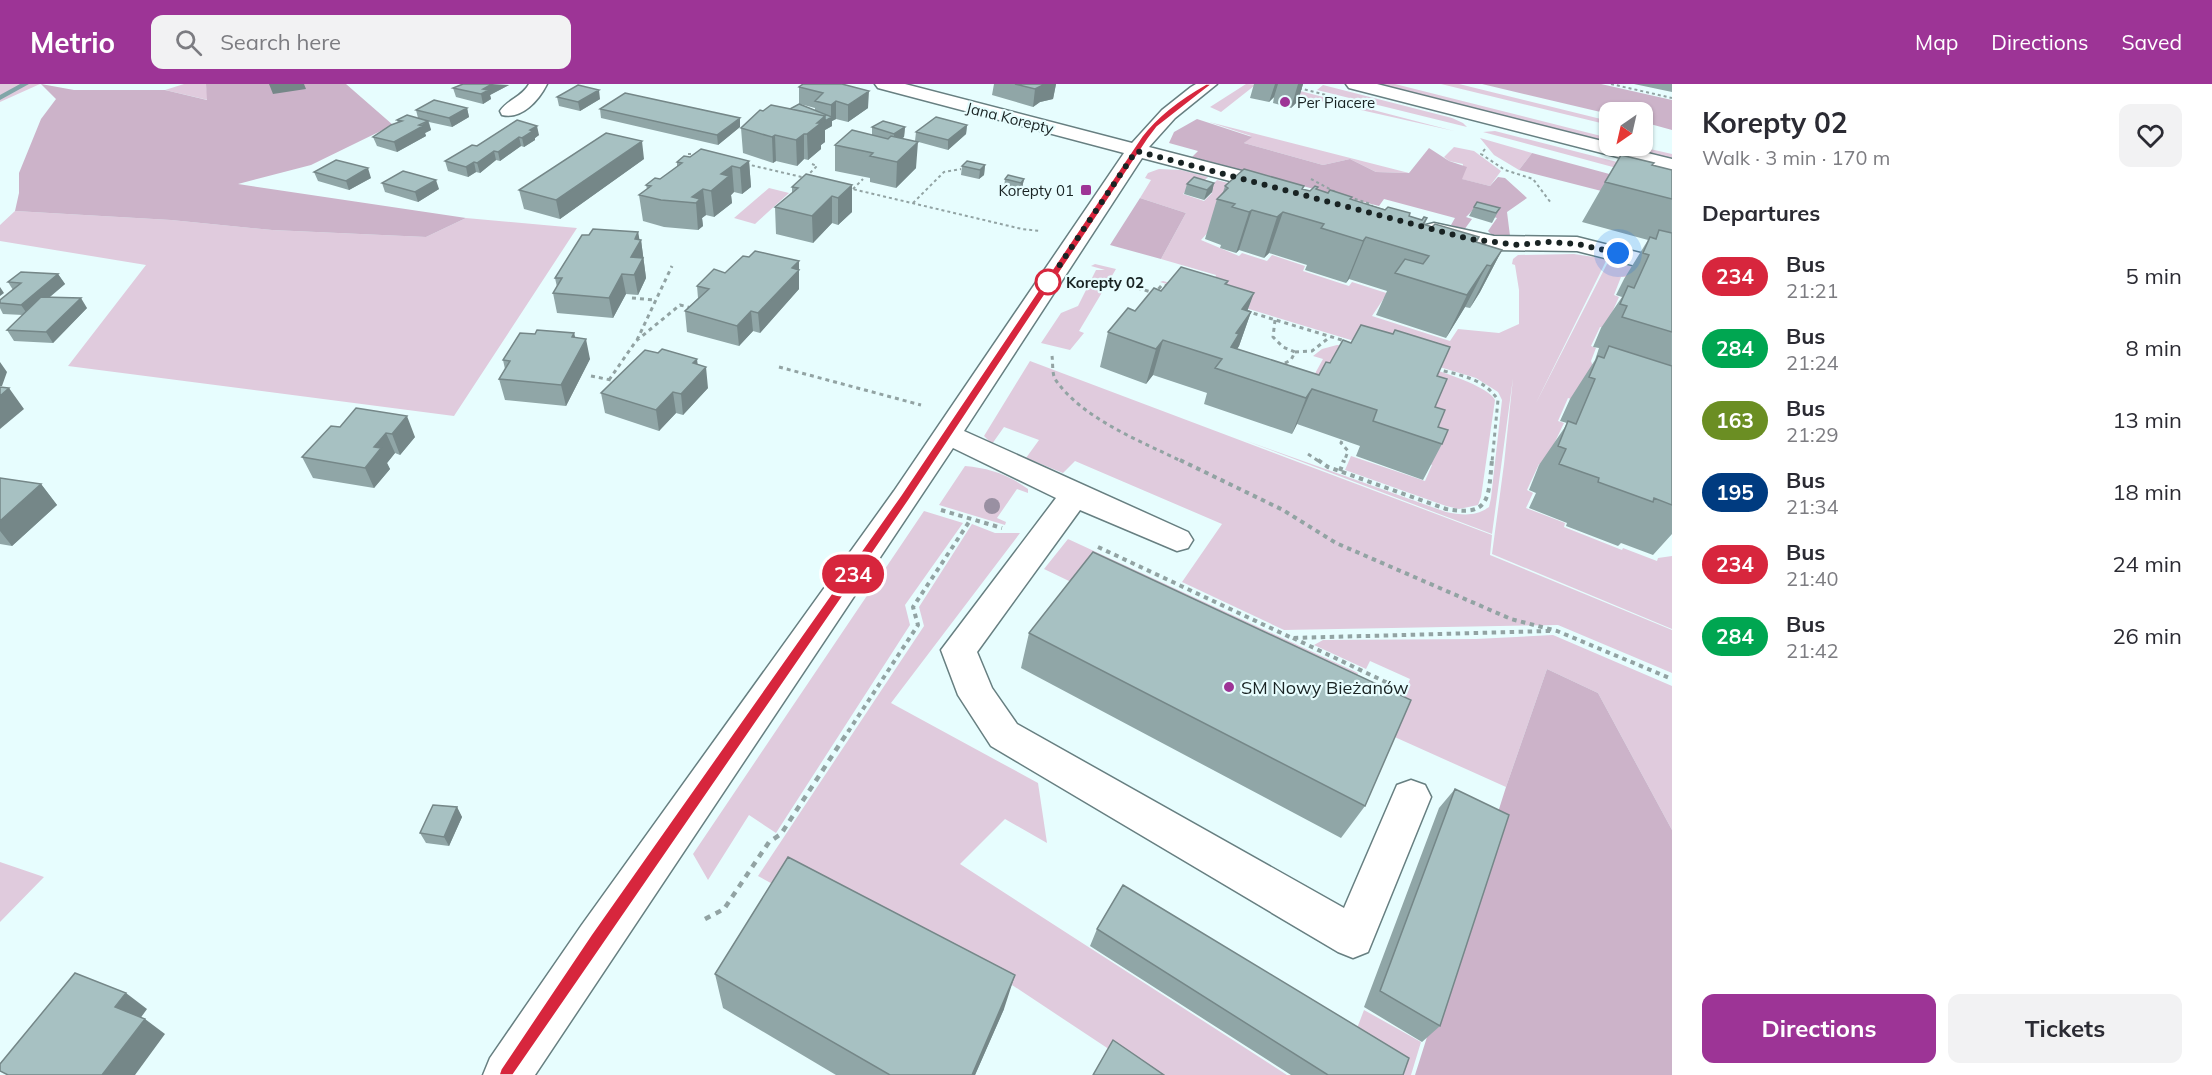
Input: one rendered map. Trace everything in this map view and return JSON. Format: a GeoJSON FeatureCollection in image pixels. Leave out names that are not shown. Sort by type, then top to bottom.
{"type":"FeatureCollection","features":[{"type":"Feature","properties":{"kind":"street"},"geometry":{"type":"LineString","coordinates":[[509,111],[532,96],[538,84]]}},
{"type":"Feature","properties":{"kind":"street","name":"Jana Korepty"},"geometry":{"type":"LineString","coordinates":[[884,84],[928,92],[1136,151],[1300,184]]}},
{"type":"Feature","properties":{"kind":"street"},"geometry":{"type":"LineString","coordinates":[[507,1075],[597,941],[905,498],[1154,125],[1189,96],[1208,84]]}},
{"type":"Feature","properties":{"kind":"street"},"geometry":{"type":"LineString","coordinates":[[1355,84],[1672,165]]}},
{"type":"Feature","properties":{"kind":"street"},"geometry":{"type":"LineString","coordinates":[[1410,84],[1599,131]]}},
{"type":"Feature","properties":{"kind":"street"},"geometry":{"type":"LineString","coordinates":[[1653,145],[1672,149]]}},
{"type":"Feature","properties":{"kind":"street"},"geometry":{"type":"LineString","coordinates":[[1375,213],[1470,239],[1518,245],[1548,242],[1577,244],[1672,268]]}},
{"type":"Feature","properties":{"kind":"street"},"geometry":{"type":"LineString","coordinates":[[947,434],[1177,540]]}},
{"type":"Feature","properties":{"kind":"street"},"geometry":{"type":"LineString","coordinates":[[1076,495],[959,650],[976,694],[1004,735],[1353,938],[1411,797]]}},
{"type":"Feature","properties":{"kind":"path"},"geometry":{"type":"LineString","coordinates":[[1297,92],[1310,84]]}},
{"type":"Feature","properties":{"kind":"path"},"geometry":{"type":"LineString","coordinates":[[1611,84],[1672,98]]}},
{"type":"Feature","properties":{"kind":"path"},"geometry":{"type":"LineString","coordinates":[[1479,142],[1486,147],[1482,154],[1505,170],[1533,179],[1551,203]]}},
{"type":"Feature","properties":{"kind":"path"},"geometry":{"type":"LineString","coordinates":[[688,154],[703,153]]}},
{"type":"Feature","properties":{"kind":"path"},"geometry":{"type":"LineString","coordinates":[[737,161],[812,179]]}},
{"type":"Feature","properties":{"kind":"path"},"geometry":{"type":"LineString","coordinates":[[760,167],[765,162]]}},
{"type":"Feature","properties":{"kind":"path"},"geometry":{"type":"LineString","coordinates":[[805,178],[817,166],[812,164]]}},
{"type":"Feature","properties":{"kind":"path"},"geometry":{"type":"LineString","coordinates":[[913,204],[944,172],[961,169]]}},
{"type":"Feature","properties":{"kind":"path"},"geometry":{"type":"LineString","coordinates":[[853,189],[863,179]]}},
{"type":"Feature","properties":{"kind":"path"},"geometry":{"type":"LineString","coordinates":[[1300,184],[1371,204],[1375,213]]}},
{"type":"Feature","properties":{"kind":"path"},"geometry":{"type":"LineString","coordinates":[[842,186],[1022,229],[1044,232]]}},
{"type":"Feature","properties":{"kind":"path"},"geometry":{"type":"LineString","coordinates":[[609,380],[636,341],[672,266]]}},
{"type":"Feature","properties":{"kind":"path"},"geometry":{"type":"LineString","coordinates":[[1137,288],[1155,293],[1162,285],[1174,288]]}},
{"type":"Feature","properties":{"kind":"path"},"geometry":{"type":"LineString","coordinates":[[632,298],[654,300]]}},
{"type":"Feature","properties":{"kind":"path"},"geometry":{"type":"LineString","coordinates":[[636,341],[680,305],[702,311]]}},
{"type":"Feature","properties":{"kind":"path"},"geometry":{"type":"LineString","coordinates":[[1242,310],[1353,344]]}},
{"type":"Feature","properties":{"kind":"path"},"geometry":{"type":"LineString","coordinates":[[1275,320],[1273,337],[1283,347],[1295,352],[1312,351],[1330,337]]}},
{"type":"Feature","properties":{"kind":"path"},"geometry":{"type":"LineString","coordinates":[[1278,366],[1291,360],[1295,352]]}},
{"type":"Feature","properties":{"kind":"path"},"geometry":{"type":"LineString","coordinates":[[1052,356],[1054,377],[1073,397],[1102,421],[1228,485],[1283,510],[1336,543],[1510,619],[1557,631],[1672,679]]}},
{"type":"Feature","properties":{"kind":"path"},"geometry":{"type":"LineString","coordinates":[[779,367],[921,405]]}},
{"type":"Feature","properties":{"kind":"path"},"geometry":{"type":"LineString","coordinates":[[1308,454],[1340,471],[1446,509],[1463,512],[1478,511],[1485,506],[1488,496],[1498,399],[1495,392],[1482,383],[1433,368]]}},
{"type":"Feature","properties":{"kind":"path"},"geometry":{"type":"LineString","coordinates":[[591,376],[618,382]]}},
{"type":"Feature","properties":{"kind":"path"},"geometry":{"type":"LineString","coordinates":[[1340,471],[1348,451],[1341,443],[1342,441]]}},
{"type":"Feature","properties":{"kind":"path"},"geometry":{"type":"LineString","coordinates":[[939,509],[995,528],[1024,529],[1052,526],[1394,686]]}},
{"type":"Feature","properties":{"kind":"path"},"geometry":{"type":"LineString","coordinates":[[705,919],[724,909],[769,842],[781,834],[918,625],[913,607],[971,519]]}},
{"type":"Feature","properties":{"kind":"path"},"geometry":{"type":"LineString","coordinates":[[1292,638],[1557,631]]}},
{"type":"Feature","properties":{"kind":"shaded area"},"geometry":{"type":"Polygon","coordinates":[[[0,84],[40,84],[0,102],[0,84]]]}},
{"type":"Feature","properties":{"kind":"shaded area"},"geometry":{"type":"Polygon","coordinates":[[[41,84],[74,90],[165,90],[207,100],[206,84],[346,84],[393,125],[311,165],[238,184],[466,218],[426,237],[272,230],[171,220],[15,211],[19,193],[19,173],[41,119],[56,99],[41,84]]]}},
{"type":"Feature","properties":{"kind":"shaded area"},"geometry":{"type":"Polygon","coordinates":[[[184,84],[206,84],[208,100],[165,90],[184,84]]]}},
{"type":"Feature","properties":{"kind":"shaded area"},"geometry":{"type":"Polygon","coordinates":[[[1246,84],[1281,86],[1454,131],[1254,86],[1221,112],[1210,107],[1246,84]]]}},
{"type":"Feature","properties":{"kind":"shaded area"},"geometry":{"type":"Polygon","coordinates":[[[1366,84],[1395,84],[1599,135],[1599,143],[1366,84]]]}},
{"type":"Feature","properties":{"kind":"shaded area"},"geometry":{"type":"Polygon","coordinates":[[[1441,84],[1459,84],[1599,119],[1599,123],[1441,84]]]}},
{"type":"Feature","properties":{"kind":"shaded area"},"geometry":{"type":"Polygon","coordinates":[[[1482,84],[1601,84],[1672,100],[1672,130],[1653,125],[1653,102],[1599,102],[1599,112],[1482,84]]]}},
{"type":"Feature","properties":{"kind":"shaded area"},"geometry":{"type":"Polygon","coordinates":[[[1323,85],[1452,118],[1467,127],[1317,90],[1323,85]]]}},
{"type":"Feature","properties":{"kind":"shaded area"},"geometry":{"type":"Polygon","coordinates":[[[1197,119],[1252,137],[1244,143],[1323,165],[1350,159],[1376,172],[1409,173],[1429,148],[1449,161],[1467,167],[1462,179],[1490,186],[1498,177],[1505,178],[1527,198],[1507,212],[1510,236],[1493,236],[1488,231],[1497,218],[1472,211],[1466,217],[1472,219],[1464,230],[1451,225],[1455,218],[1384,199],[1379,206],[1192,157],[1198,151],[1169,143],[1174,132],[1197,119]]]}},
{"type":"Feature","properties":{"kind":"shaded area"},"geometry":{"type":"Polygon","coordinates":[[[1209,122],[1409,173],[1376,172],[1350,159],[1323,165],[1244,143],[1251,136],[1209,122]]]}},
{"type":"Feature","properties":{"kind":"shaded area"},"geometry":{"type":"Polygon","coordinates":[[[1495,131],[1672,176],[1672,183],[1483,132],[1495,131]]]}},
{"type":"Feature","properties":{"kind":"shaded area"},"geometry":{"type":"Polygon","coordinates":[[[1480,138],[1532,153],[1519,170],[1494,155],[1480,138]]]}},
{"type":"Feature","properties":{"kind":"shaded area"},"geometry":{"type":"Polygon","coordinates":[[[1454,147],[1474,151],[1501,171],[1490,186],[1461,179],[1463,164],[1449,161],[1444,157],[1454,147]]]}},
{"type":"Feature","properties":{"kind":"shaded area"},"geometry":{"type":"Polygon","coordinates":[[[1653,150],[1672,154],[1672,162],[1648,156],[1653,156],[1653,150]]]}},
{"type":"Feature","properties":{"kind":"shaded area"},"geometry":{"type":"Polygon","coordinates":[[[1532,153],[1672,191],[1672,209],[1519,170],[1532,153]]]}},
{"type":"Feature","properties":{"kind":"shaded area"},"geometry":{"type":"Polygon","coordinates":[[[1159,169],[1181,170],[1208,177],[1197,188],[1191,186],[1183,194],[1204,201],[1212,193],[1206,191],[1217,180],[1276,196],[1212,228],[1201,240],[1239,256],[1242,253],[1267,261],[1272,255],[1305,266],[1303,271],[1349,286],[1352,282],[1405,299],[1384,298],[1372,316],[1450,341],[1458,329],[1499,333],[1519,324],[1519,290],[1515,265],[1512,264],[1513,259],[1518,255],[1574,254],[1607,259],[1536,403],[1609,260],[1672,278],[1621,277],[1614,295],[1619,297],[1605,328],[1600,327],[1591,346],[1596,348],[1591,361],[1594,369],[1575,400],[1568,398],[1558,421],[1564,423],[1544,465],[1539,464],[1527,490],[1533,493],[1526,508],[1565,523],[1564,527],[1622,550],[1623,548],[1657,561],[1658,558],[1672,556],[1672,629],[1492,554],[1513,378],[1492,534],[1244,440],[1446,512],[1473,514],[1489,507],[1502,400],[1498,392],[1476,378],[1160,282],[1223,298],[1215,278],[1216,275],[1161,259],[1186,213],[1140,198],[1151,180],[1145,178],[1148,173],[1159,169]]]}},
{"type":"Feature","properties":{"kind":"shaded area"},"geometry":{"type":"Polygon","coordinates":[[[769,188],[789,193],[755,224],[734,218],[769,188]]]}},
{"type":"Feature","properties":{"kind":"shaded area"},"geometry":{"type":"Polygon","coordinates":[[[1140,198],[1186,213],[1161,259],[1110,245],[1140,198]]]}},
{"type":"Feature","properties":{"kind":"shaded area"},"geometry":{"type":"Polygon","coordinates":[[[15,211],[171,220],[272,230],[426,237],[466,218],[577,228],[454,416],[68,366],[146,265],[0,241],[0,225],[15,211]]]}},
{"type":"Feature","properties":{"kind":"shaded area"},"geometry":{"type":"Polygon","coordinates":[[[1095,264],[1116,269],[1079,331],[1084,333],[1070,350],[1041,343],[1061,313],[1078,306],[1096,270],[1105,270],[1091,266],[1095,264]]]}},
{"type":"Feature","properties":{"kind":"shaded area"},"geometry":{"type":"Polygon","coordinates":[[[1337,345],[1353,346],[1407,361],[1453,376],[1488,392],[1495,400],[1478,505],[1459,509],[1446,506],[1345,470],[1351,456],[1425,481],[1432,465],[1422,461],[1334,374],[1312,379],[1323,359],[1313,356],[1322,349],[1337,345]]]}},
{"type":"Feature","properties":{"kind":"shaded area"},"geometry":{"type":"Polygon","coordinates":[[[1030,361],[1492,535],[1490,555],[1672,630],[1672,673],[1558,625],[1284,630],[1182,582],[1222,524],[1075,461],[1063,473],[1026,458],[1039,440],[1004,427],[992,444],[984,436],[1030,361]]]}},
{"type":"Feature","properties":{"kind":"shaded area"},"geometry":{"type":"Polygon","coordinates":[[[965,466],[998,473],[1028,489],[1028,493],[1017,489],[997,518],[1006,522],[1005,525],[939,505],[965,466]]]}},
{"type":"Feature","properties":{"kind":"shaded area"},"geometry":{"type":"Polygon","coordinates":[[[924,511],[963,523],[905,605],[910,625],[776,833],[749,815],[708,880],[693,854],[924,511]]]}},
{"type":"Feature","properties":{"kind":"shaded area"},"geometry":{"type":"Polygon","coordinates":[[[972,524],[995,533],[1020,533],[891,703],[1038,783],[1047,843],[1005,819],[960,864],[1287,1075],[1148,1075],[1006,981],[780,888],[758,876],[924,626],[919,607],[972,524]]]}},
{"type":"Feature","properties":{"kind":"shaded area"},"geometry":{"type":"Polygon","coordinates":[[[1068,539],[1358,673],[1355,681],[1400,702],[1410,679],[1370,661],[1366,669],[1314,645],[1323,640],[1476,639],[1553,635],[1672,686],[1672,830],[1598,693],[1547,669],[1506,787],[1388,734],[1044,569],[1068,539]]]}},
{"type":"Feature","properties":{"kind":"shaded area"},"geometry":{"type":"Polygon","coordinates":[[[1547,669],[1598,693],[1672,830],[1672,1075],[1415,1075],[1506,787],[1547,669]]]}},
{"type":"Feature","properties":{"kind":"shaded area"},"geometry":{"type":"Polygon","coordinates":[[[0,862],[44,877],[0,922],[0,862]]]}},
{"type":"Feature","properties":{"kind":"shaded area"},"geometry":{"type":"Polygon","coordinates":[[[1364,1010],[1421,1042],[1411,1075],[1393,1075],[1351,1044],[1364,1010]]]}},
{"type":"Feature","properties":{"kind":"building"},"geometry":{"type":"Polygon","coordinates":[[[463,84],[492,84],[483,89],[489,90],[481,94],[453,88],[463,84]]]}},
{"type":"Feature","properties":{"kind":"building"},"geometry":{"type":"Polygon","coordinates":[[[803,84],[842,84],[869,91],[848,105],[836,101],[831,105],[815,101],[823,93],[799,87],[803,84]]]}},
{"type":"Feature","properties":{"kind":"building"},"geometry":{"type":"Polygon","coordinates":[[[1015,84],[1045,84],[1035,89],[1015,84]]]}},
{"type":"Feature","properties":{"kind":"building"},"geometry":{"type":"Polygon","coordinates":[[[578,85],[599,90],[578,102],[557,97],[578,85]]]}},
{"type":"Feature","properties":{"kind":"building"},"geometry":{"type":"Polygon","coordinates":[[[625,93],[740,118],[717,135],[600,109],[625,93]]]}},
{"type":"Feature","properties":{"kind":"building"},"geometry":{"type":"Polygon","coordinates":[[[434,100],[467,108],[449,118],[416,110],[434,100]]]}},
{"type":"Feature","properties":{"kind":"building"},"geometry":{"type":"Polygon","coordinates":[[[799,104],[832,117],[825,121],[825,116],[790,109],[799,104]]]}},
{"type":"Feature","properties":{"kind":"building"},"geometry":{"type":"Polygon","coordinates":[[[771,105],[825,116],[817,123],[821,123],[796,140],[775,135],[772,137],[741,128],[760,110],[763,111],[771,105]]]}},
{"type":"Feature","properties":{"kind":"building"},"geometry":{"type":"Polygon","coordinates":[[[407,115],[428,121],[394,142],[373,137],[391,125],[402,121],[397,120],[407,115]]]}},
{"type":"Feature","properties":{"kind":"building"},"geometry":{"type":"Polygon","coordinates":[[[936,117],[967,125],[948,140],[916,132],[936,117]]]}},
{"type":"Feature","properties":{"kind":"building"},"geometry":{"type":"Polygon","coordinates":[[[517,120],[537,126],[522,138],[519,137],[477,163],[474,162],[466,167],[445,161],[472,145],[477,146],[517,120]]]}},
{"type":"Feature","properties":{"kind":"building"},"geometry":{"type":"Polygon","coordinates":[[[883,121],[905,127],[894,134],[872,127],[883,121]]]}},
{"type":"Feature","properties":{"kind":"building"},"geometry":{"type":"Polygon","coordinates":[[[852,130],[888,139],[891,136],[918,142],[897,162],[870,156],[873,153],[835,145],[852,130]]]}},
{"type":"Feature","properties":{"kind":"building"},"geometry":{"type":"Polygon","coordinates":[[[606,133],[642,141],[556,200],[519,190],[606,133]]]}},
{"type":"Feature","properties":{"kind":"building"},"geometry":{"type":"Polygon","coordinates":[[[701,149],[749,161],[740,168],[732,166],[721,174],[729,176],[711,191],[703,189],[692,197],[700,199],[696,203],[661,200],[639,195],[651,186],[646,185],[655,178],[660,179],[682,163],[677,162],[684,156],[690,157],[701,149]]]}},
{"type":"Feature","properties":{"kind":"building"},"geometry":{"type":"Polygon","coordinates":[[[1620,156],[1654,163],[1652,165],[1672,170],[1672,199],[1605,182],[1620,156]]]}},
{"type":"Feature","properties":{"kind":"building"},"geometry":{"type":"Polygon","coordinates":[[[336,160],[368,168],[346,181],[314,172],[336,160]]]}},
{"type":"Feature","properties":{"kind":"building"},"geometry":{"type":"Polygon","coordinates":[[[967,161],[985,165],[980,170],[962,166],[967,161]]]}},
{"type":"Feature","properties":{"kind":"building"},"geometry":{"type":"Polygon","coordinates":[[[1244,169],[1304,186],[1302,189],[1310,191],[1315,186],[1318,187],[1316,189],[1328,193],[1330,190],[1385,210],[1388,207],[1410,213],[1409,216],[1422,220],[1424,217],[1427,218],[1423,224],[1432,227],[1435,224],[1479,237],[1476,242],[1502,250],[1491,266],[1487,265],[1467,295],[1395,273],[1405,259],[1423,264],[1429,256],[1366,237],[1363,241],[1321,228],[1324,224],[1283,212],[1277,217],[1252,210],[1249,212],[1232,207],[1235,204],[1217,199],[1228,188],[1225,186],[1244,169]]]}},
{"type":"Feature","properties":{"kind":"building"},"geometry":{"type":"Polygon","coordinates":[[[403,171],[436,180],[415,192],[382,183],[403,171]]]}},
{"type":"Feature","properties":{"kind":"building"},"geometry":{"type":"Polygon","coordinates":[[[806,174],[852,185],[838,198],[832,196],[812,216],[775,207],[798,188],[792,187],[806,174]]]}},
{"type":"Feature","properties":{"kind":"building"},"geometry":{"type":"Polygon","coordinates":[[[1008,175],[1024,179],[1021,183],[1005,179],[1008,175]]]}},
{"type":"Feature","properties":{"kind":"building"},"geometry":{"type":"Polygon","coordinates":[[[1194,177],[1214,183],[1207,190],[1187,184],[1194,177]]]}},
{"type":"Feature","properties":{"kind":"building"},"geometry":{"type":"Polygon","coordinates":[[[1477,202],[1500,208],[1496,213],[1474,207],[1477,202]]]}},
{"type":"Feature","properties":{"kind":"building"},"geometry":{"type":"Polygon","coordinates":[[[593,229],[638,232],[635,239],[641,240],[631,257],[643,258],[634,275],[622,274],[609,298],[553,293],[562,278],[555,278],[582,235],[589,235],[593,229]]]}},
{"type":"Feature","properties":{"kind":"building"},"geometry":{"type":"Polygon","coordinates":[[[1659,230],[1672,233],[1672,332],[1622,317],[1627,306],[1620,304],[1628,286],[1634,288],[1649,255],[1643,253],[1650,237],[1656,239],[1659,230]]]}},
{"type":"Feature","properties":{"kind":"building"},"geometry":{"type":"Polygon","coordinates":[[[755,251],[799,261],[792,268],[799,270],[758,313],[751,311],[737,326],[685,311],[709,289],[697,286],[714,269],[725,273],[743,256],[749,257],[755,251]]]}},
{"type":"Feature","properties":{"kind":"building"},"geometry":{"type":"Polygon","coordinates":[[[1181,267],[1228,281],[1225,284],[1254,293],[1242,309],[1251,312],[1236,333],[1239,334],[1231,347],[1319,375],[1326,362],[1330,363],[1343,340],[1351,343],[1361,325],[1393,334],[1395,330],[1450,347],[1437,376],[1447,379],[1435,407],[1445,410],[1438,427],[1448,430],[1442,444],[1373,421],[1377,410],[1312,389],[1306,398],[1215,368],[1222,359],[1163,340],[1156,349],[1108,332],[1128,308],[1135,311],[1154,288],[1161,291],[1181,267]]]}},
{"type":"Feature","properties":{"kind":"building"},"geometry":{"type":"Polygon","coordinates":[[[21,272],[58,274],[21,305],[0,303],[0,300],[21,283],[8,282],[21,272]]]}},
{"type":"Feature","properties":{"kind":"building"},"geometry":{"type":"Polygon","coordinates":[[[41,297],[81,298],[46,332],[7,330],[41,297]]]}},
{"type":"Feature","properties":{"kind":"building"},"geometry":{"type":"Polygon","coordinates":[[[537,330],[574,333],[572,337],[586,339],[561,385],[499,379],[510,361],[503,360],[520,333],[535,334],[537,330]]]}},
{"type":"Feature","properties":{"kind":"building"},"geometry":{"type":"Polygon","coordinates":[[[1609,346],[1672,366],[1672,505],[1654,498],[1653,502],[1598,482],[1599,478],[1559,464],[1566,449],[1558,446],[1568,421],[1576,424],[1595,379],[1589,377],[1598,356],[1604,358],[1609,346]]]}},
{"type":"Feature","properties":{"kind":"building"},"geometry":{"type":"Polygon","coordinates":[[[662,349],[697,359],[693,363],[706,367],[681,394],[673,392],[656,410],[601,393],[645,350],[658,353],[662,349]]]}},
{"type":"Feature","properties":{"kind":"building"},"geometry":{"type":"Polygon","coordinates":[[[0,387],[9,388],[0,396],[0,387]]]}},
{"type":"Feature","properties":{"kind":"building"},"geometry":{"type":"Polygon","coordinates":[[[356,408],[407,416],[392,434],[386,433],[374,447],[381,448],[365,468],[302,457],[331,426],[340,427],[356,408]]]}},
{"type":"Feature","properties":{"kind":"building"},"geometry":{"type":"Polygon","coordinates":[[[0,478],[41,484],[0,521],[0,478]]]}},
{"type":"Feature","properties":{"kind":"building"},"geometry":{"type":"Polygon","coordinates":[[[1093,552],[1411,700],[1365,806],[1029,633],[1093,552]]]}},
{"type":"Feature","properties":{"kind":"building"},"geometry":{"type":"Polygon","coordinates":[[[1455,789],[1509,815],[1440,1026],[1380,991],[1455,789]]]}},
{"type":"Feature","properties":{"kind":"building"},"geometry":{"type":"Polygon","coordinates":[[[433,805],[457,807],[444,837],[420,833],[433,805]]]}},
{"type":"Feature","properties":{"kind":"building"},"geometry":{"type":"Polygon","coordinates":[[[788,857],[1015,975],[972,1075],[890,1075],[715,974],[788,857]]]}},
{"type":"Feature","properties":{"kind":"building"},"geometry":{"type":"Polygon","coordinates":[[[1123,885],[1409,1058],[1403,1075],[1328,1075],[1097,929],[1123,885]]]}},
{"type":"Feature","properties":{"kind":"building"},"geometry":{"type":"Polygon","coordinates":[[[75,973],[126,993],[115,1007],[145,1019],[102,1075],[8,1075],[0,1071],[0,1064],[75,973]]]}},
{"type":"Feature","properties":{"kind":"building"},"geometry":{"type":"Polygon","coordinates":[[[1113,1040],[1164,1075],[1093,1075],[1113,1040]]]}},
{"type":"Feature","properties":{"kind":"waterway"},"geometry":{"type":"LineString","coordinates":[[0,98],[25,84]]}},
{"type":"Feature","properties":{"kind":"bus line","name":"234"},"geometry":{"type":"LineString","coordinates":[[507,1075],[597,941],[905,498],[1154,125],[1189,96],[1209,84]]}},
{"type":"Feature","properties":{"kind":"place","name":"Per Piacere"},"geometry":{"type":"Point","coordinates":[1285,102]}},
{"type":"Feature","properties":{"kind":"place","name":"Korepty 01"},"geometry":{"type":"Point","coordinates":[1086,190]}},
{"type":"Feature","properties":{"kind":"place","name":"Korepty 02"},"geometry":{"type":"Point","coordinates":[1048,282]}},
{"type":"Feature","properties":{"kind":"place","name":"SM Nowy Bieżanów"},"geometry":{"type":"Point","coordinates":[1229,687]}},
{"type":"Feature","properties":{"kind":"route"},"geometry":{"type":"LineString","coordinates":[[1048,282],[1045,287],[1136,151],[1171,158],[1470,239],[1518,245],[1548,242],[1577,244],[1618,253]]}}]}
